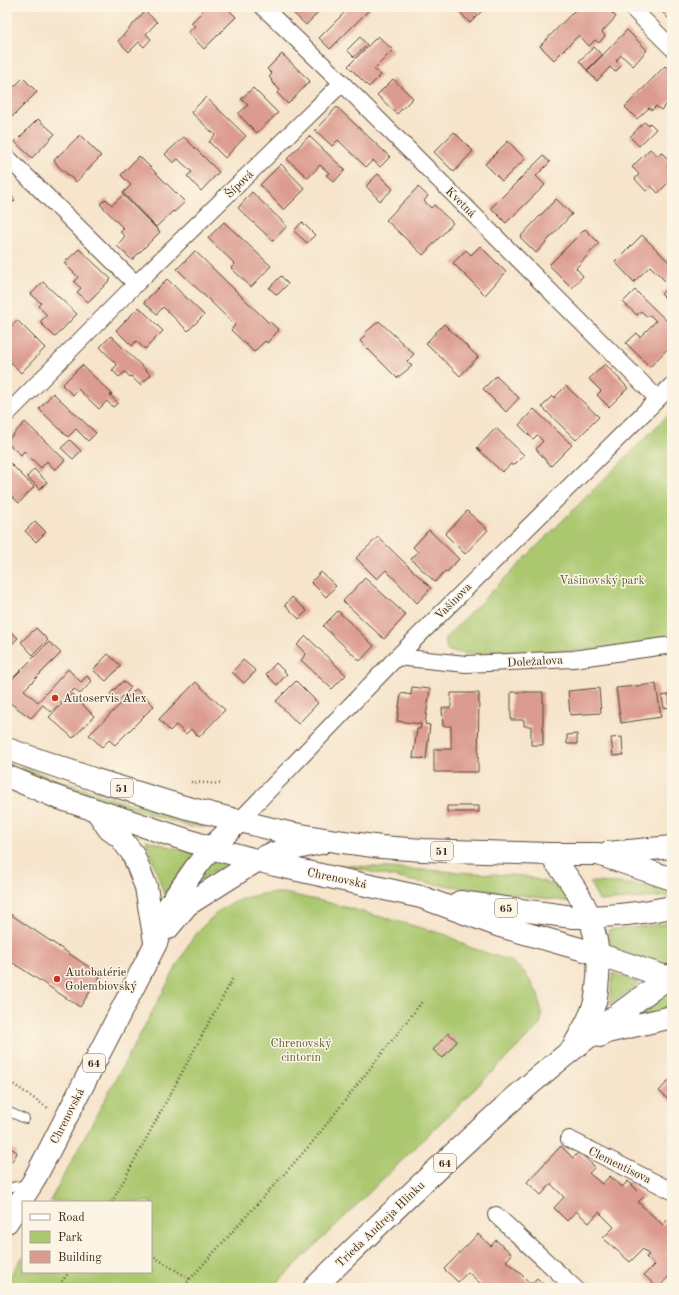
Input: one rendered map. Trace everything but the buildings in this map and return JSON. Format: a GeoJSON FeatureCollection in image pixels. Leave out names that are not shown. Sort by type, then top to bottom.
{"type":"FeatureCollection","features":[{"type":"Feature","properties":{"kind":"main road","name":"51"},"geometry":{"type":"LineString","coordinates":[[7,749],[96,780],[184,807],[284,832],[381,847],[423,850],[598,854],[672,879]]}},
{"type":"Feature","properties":{"kind":"main road","name":"Chrenovská"},"geometry":{"type":"LineString","coordinates":[[7,776],[56,797],[211,848],[258,860],[421,896],[500,926],[671,977]]}},
{"type":"Feature","properties":{"kind":"main road"},"geometry":{"type":"LineString","coordinates":[[96,810],[109,829],[120,837],[133,854],[146,887],[156,943]]}},
{"type":"Feature","properties":{"kind":"main road","name":"64"},"geometry":{"type":"LineString","coordinates":[[156,943],[170,904],[211,848],[239,821]]}},
{"type":"Feature","properties":{"kind":"main road","name":"64"},"geometry":{"type":"LineString","coordinates":[[156,943],[187,905],[258,860],[271,854],[291,849],[336,841]]}},
{"type":"Feature","properties":{"kind":"main road"},"geometry":{"type":"LineString","coordinates":[[598,854],[672,847]]}},
{"type":"Feature","properties":{"kind":"main road","name":"64"},"geometry":{"type":"LineString","coordinates":[[549,854],[561,868],[581,898],[590,917],[596,936],[599,970],[595,1003],[591,1015],[572,1050]]}},
{"type":"Feature","properties":{"kind":"main road","name":"65"},"geometry":{"type":"LineString","coordinates":[[421,896],[590,917],[672,907]]}},
{"type":"Feature","properties":{"kind":"main road","name":"Chrenovská"},"geometry":{"type":"LineString","coordinates":[[7,1222],[33,1182],[156,943]]}},
{"type":"Feature","properties":{"kind":"main road"},"geometry":{"type":"LineString","coordinates":[[572,1050],[671,977]]}},
{"type":"Feature","properties":{"kind":"main road"},"geometry":{"type":"LineString","coordinates":[[572,1050],[608,1032],[672,1017]]}},
{"type":"Feature","properties":{"kind":"main road","name":"Trieda Andreja Hlinku"},"geometry":{"type":"LineString","coordinates":[[314,1288],[510,1102],[572,1050]]}},
{"type":"Feature","properties":{"kind":"street","name":"Kvetná"},"geometry":{"type":"LineString","coordinates":[[263,7],[658,399]]}},
{"type":"Feature","properties":{"kind":"street"},"geometry":{"type":"LineString","coordinates":[[631,7],[672,48]]}},
{"type":"Feature","properties":{"kind":"street","name":"Šípová"},"geometry":{"type":"LineString","coordinates":[[7,414],[136,284],[342,84]]}},
{"type":"Feature","properties":{"kind":"street"},"geometry":{"type":"LineString","coordinates":[[7,157],[136,284]]}},
{"type":"Feature","properties":{"kind":"street","name":"Vašinova"},"geometry":{"type":"LineString","coordinates":[[239,821],[397,657],[672,385]]}},
{"type":"Feature","properties":{"kind":"street","name":"Doležalova"},"geometry":{"type":"LineString","coordinates":[[397,657],[466,664],[574,659],[672,645]]}},
{"type":"Feature","properties":{"kind":"street","name":"Clementisova"},"geometry":{"type":"LineString","coordinates":[[569,1139],[672,1191]]}},
{"type":"Feature","properties":{"kind":"street"},"geometry":{"type":"LineString","coordinates":[[496,1215],[575,1288]]}},
{"type":"Feature","properties":{"kind":"lane"},"geometry":{"type":"LineString","coordinates":[[7,1111],[24,1119]]}},
{"type":"Feature","properties":{"kind":"lane"},"geometry":{"type":"LineString","coordinates":[[7,1188],[33,1182]]}},
{"type":"Feature","properties":{"kind":"path"},"geometry":{"type":"LineString","coordinates":[[191,782],[223,784]]}},
{"type":"Feature","properties":{"kind":"path"},"geometry":{"type":"LineString","coordinates":[[113,1201],[233,978]]}},
{"type":"Feature","properties":{"kind":"path"},"geometry":{"type":"LineString","coordinates":[[182,1288],[311,1144],[422,1002]]}},
{"type":"Feature","properties":{"kind":"path"},"geometry":{"type":"LineString","coordinates":[[7,1080],[50,1110]]}},
{"type":"Feature","properties":{"kind":"path"},"geometry":{"type":"LineString","coordinates":[[152,1256],[190,1279]]}},
{"type":"Feature","properties":{"kind":"path"},"geometry":{"type":"LineString","coordinates":[[57,1288],[68,1273]]}},
{"type":"Feature","properties":{"kind":"green space","name":"Vašinovský park"},"geometry":{"type":"Polygon","coordinates":[[[672,411],[672,637],[627,647],[489,657],[447,651],[445,638],[672,411]]]}},
{"type":"Feature","properties":{"kind":"green space"},"geometry":{"type":"Polygon","coordinates":[[[21,767],[89,791],[205,827],[189,827],[62,786],[20,770],[21,767]]]}},
{"type":"Feature","properties":{"kind":"green space"},"geometry":{"type":"Polygon","coordinates":[[[146,840],[195,854],[164,894],[146,840]]]}},
{"type":"Feature","properties":{"kind":"green space"},"geometry":{"type":"Polygon","coordinates":[[[211,859],[227,863],[196,882],[211,859]]]}},
{"type":"Feature","properties":{"kind":"green space"},"geometry":{"type":"Polygon","coordinates":[[[340,865],[525,876],[561,887],[572,902],[412,881],[340,865]]]}},
{"type":"Feature","properties":{"kind":"green space"},"geometry":{"type":"Polygon","coordinates":[[[590,882],[620,883],[671,889],[672,896],[599,901],[590,882]]]}},
{"type":"Feature","properties":{"kind":"green space","name":"Chrenovský cintorín"},"geometry":{"type":"Polygon","coordinates":[[[268,893],[284,893],[330,903],[447,935],[469,947],[511,961],[525,973],[538,994],[542,1015],[540,1025],[272,1288],[7,1288],[7,1281],[22,1258],[22,1273],[152,1273],[152,1201],[50,1201],[191,940],[208,921],[224,908],[243,899],[268,893]]]}},
{"type":"Feature","properties":{"kind":"green space"},"geometry":{"type":"Polygon","coordinates":[[[672,922],[672,960],[664,966],[611,948],[608,930],[672,922]]]}},
{"type":"Feature","properties":{"kind":"green space"},"geometry":{"type":"Polygon","coordinates":[[[613,973],[640,983],[609,1005],[613,973]]]}},
{"type":"Feature","properties":{"kind":"green space"},"geometry":{"type":"Polygon","coordinates":[[[669,993],[672,994],[672,1010],[640,1015],[669,993]]]}},
{"type":"Feature","properties":{"kind":"place","name":"Autoservis Alex"},"geometry":{"type":"Point","coordinates":[55,698]}},
{"type":"Feature","properties":{"kind":"place","name":"Autobatérie Golembiovský"},"geometry":{"type":"Point","coordinates":[57,979]}}]}
